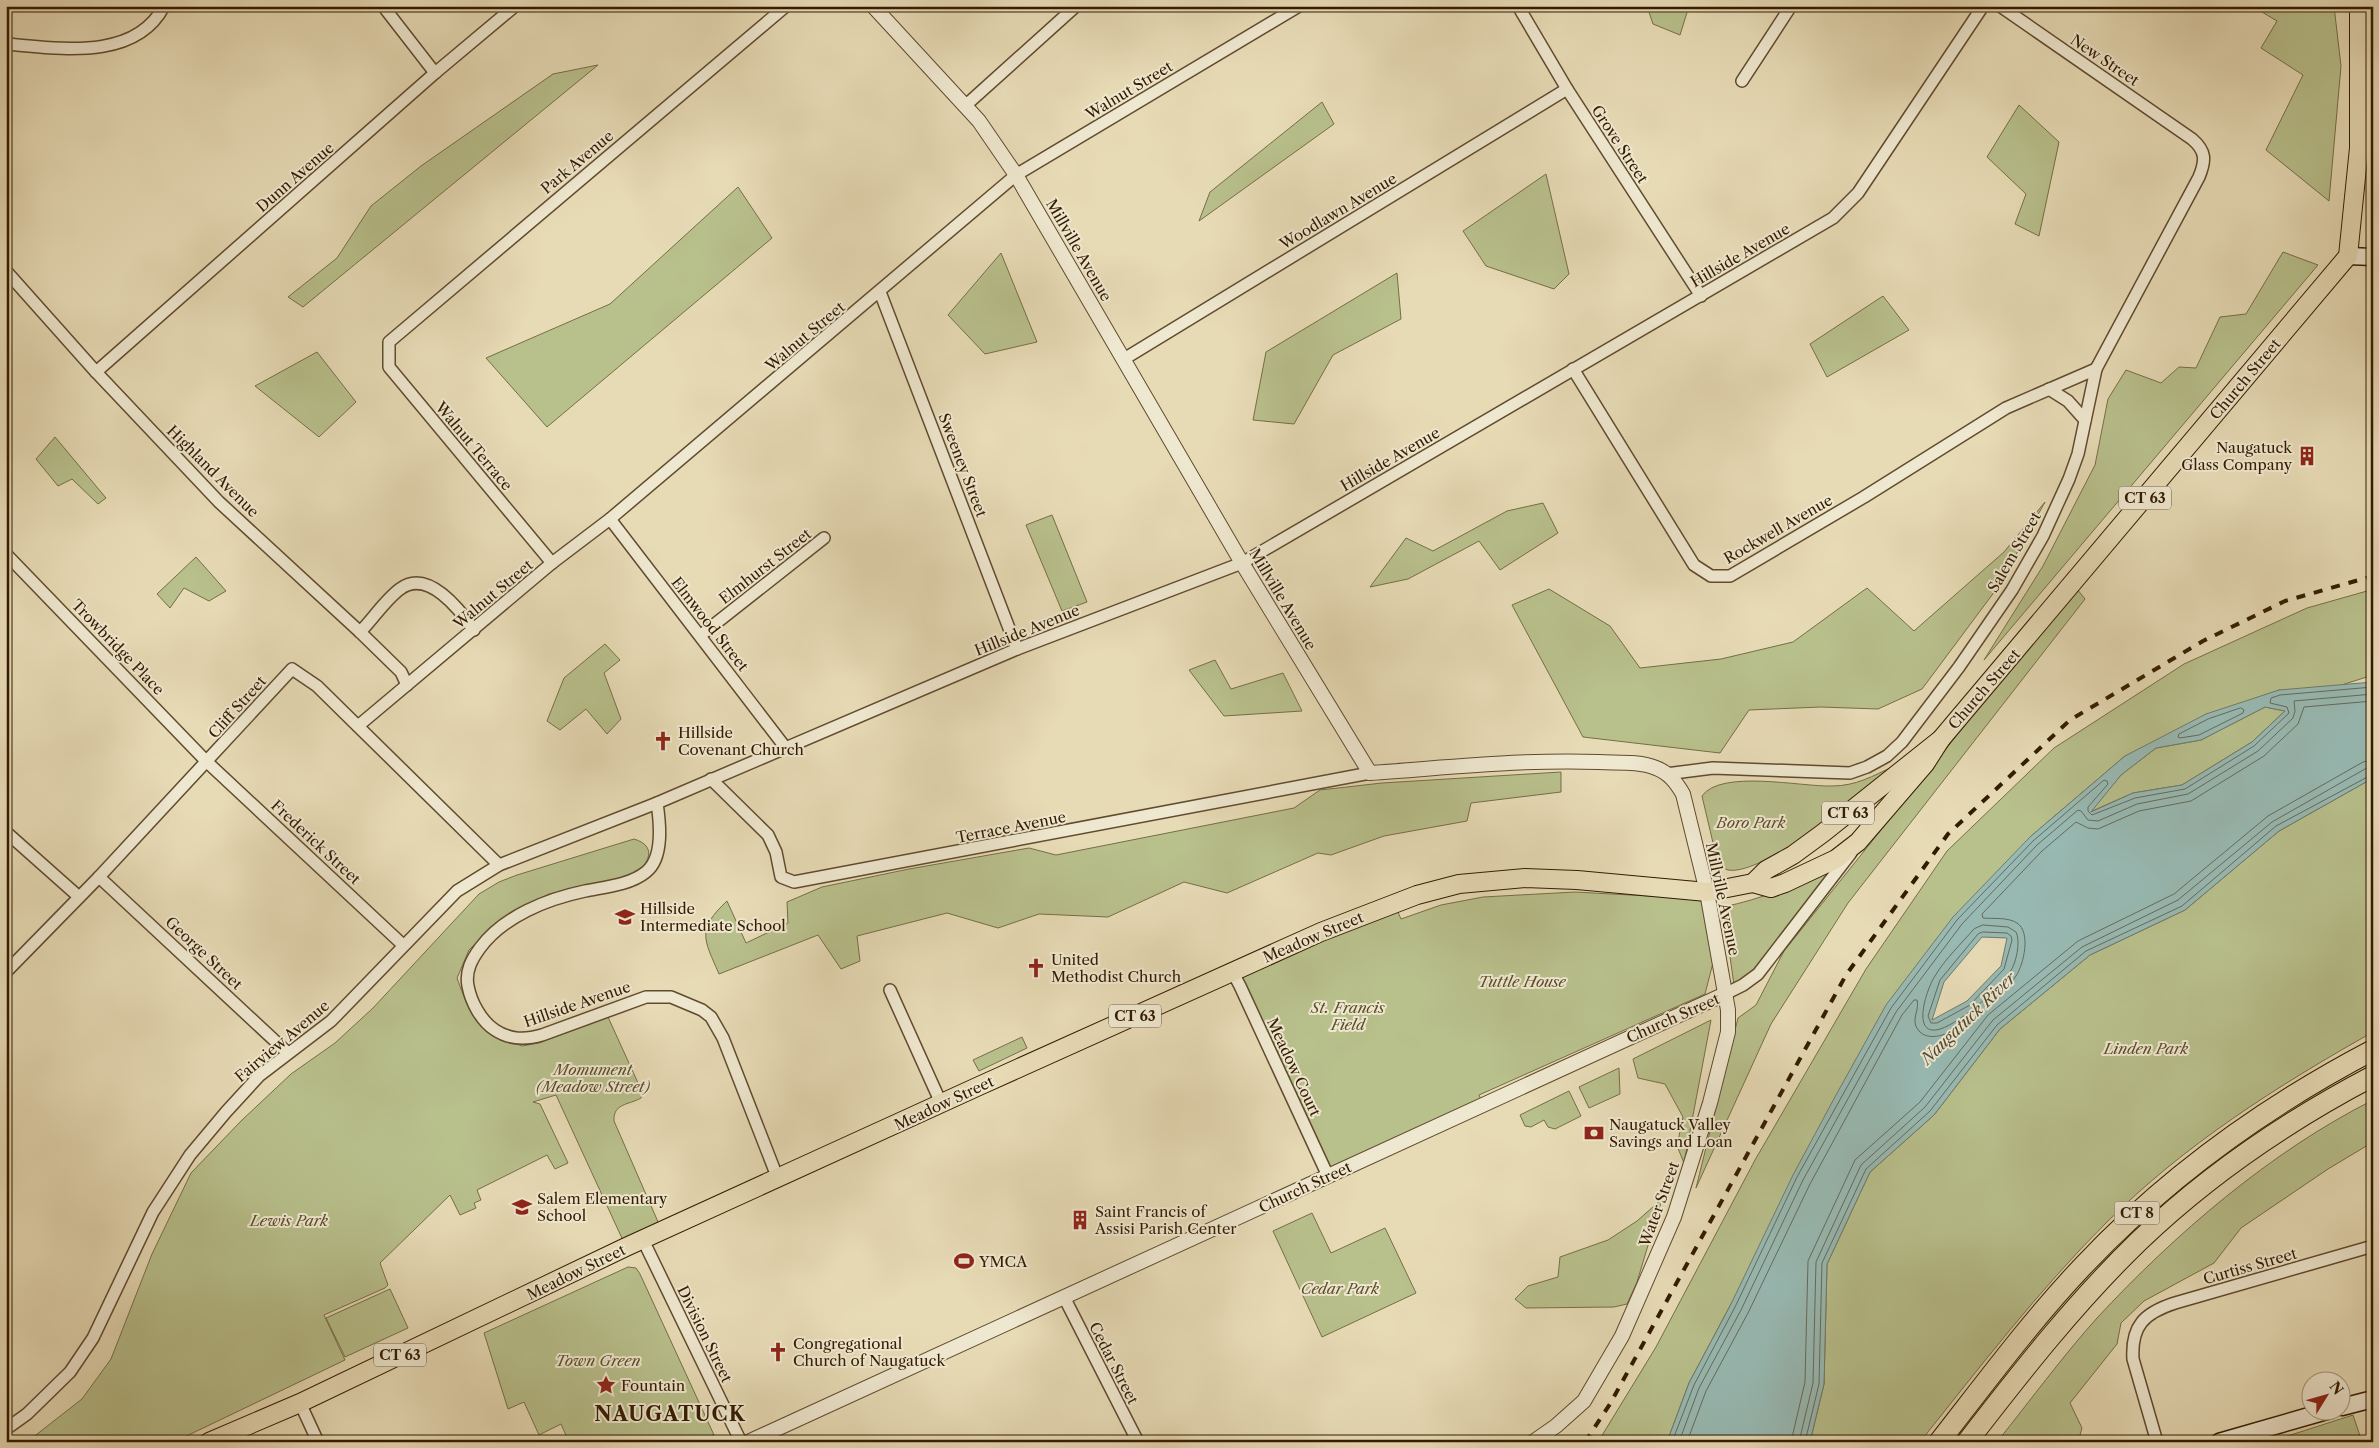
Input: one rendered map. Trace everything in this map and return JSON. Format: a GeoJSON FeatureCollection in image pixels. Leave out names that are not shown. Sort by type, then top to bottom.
{"type":"FeatureCollection","features":[{"type":"Feature","properties":{"kind":"highway","name":"CT 8"},"geometry":{"type":"LineString","coordinates":[[1944,1436],[2014,1346],[2082,1266],[2158,1194],[2241,1130],[2329,1073],[2373,1050]]}},
{"type":"Feature","properties":{"kind":"highway","name":"CT 8"},"geometry":{"type":"LineString","coordinates":[[1969,1438],[2067,1317],[2140,1240],[2218,1174],[2259,1144],[2303,1114],[2373,1076]]}},
{"type":"Feature","properties":{"kind":"main road"},"geometry":{"type":"LineString","coordinates":[[2359,6],[2359,148],[2348,256],[2373,256]]}},
{"type":"Feature","properties":{"kind":"main road","name":"Church Street"},"geometry":{"type":"LineString","coordinates":[[1707,892],[1753,883],[1771,888],[1836,858],[1858,842],[1925,764],[1940,739],[2348,256]]}},
{"type":"Feature","properties":{"kind":"main road","name":"Church Street"},"geometry":{"type":"LineString","coordinates":[[1753,883],[1766,870],[1793,856],[1940,739]]}},
{"type":"Feature","properties":{"kind":"main road","name":"Meadow Street"},"geometry":{"type":"LineString","coordinates":[[209,1442],[300,1403],[643,1240],[1232,971],[1394,903],[1459,884],[1525,878],[1577,880],[1707,892]]}},
{"type":"Feature","properties":{"kind":"main road"},"geometry":{"type":"LineString","coordinates":[[2352,1404],[2373,1399]]}},
{"type":"Feature","properties":{"kind":"main road"},"geometry":{"type":"LineString","coordinates":[[2218,1442],[2302,1418]]}},
{"type":"Feature","properties":{"kind":"street"},"geometry":{"type":"LineString","coordinates":[[6,44],[68,49],[106,46],[126,40],[144,30],[164,6]]}},
{"type":"Feature","properties":{"kind":"street"},"geometry":{"type":"LineString","coordinates":[[383,6],[436,73]]}},
{"type":"Feature","properties":{"kind":"street","name":"Dunn Avenue"},"geometry":{"type":"LineString","coordinates":[[96,372],[436,73],[515,6]]}},
{"type":"Feature","properties":{"kind":"street","name":"Park Avenue"},"geometry":{"type":"LineString","coordinates":[[388,342],[786,6]]}},
{"type":"Feature","properties":{"kind":"street","name":"Millville Avenue"},"geometry":{"type":"LineString","coordinates":[[873,6],[979,121],[1016,174],[1242,563],[1370,773],[1544,761],[1580,761],[1645,765],[1666,774],[1676,782],[1683,794],[1707,892],[1725,994]]}},
{"type":"Feature","properties":{"kind":"street"},"geometry":{"type":"LineString","coordinates":[[965,106],[1076,6]]}},
{"type":"Feature","properties":{"kind":"street","name":"Walnut Street"},"geometry":{"type":"LineString","coordinates":[[358,726],[552,563],[610,519],[880,292],[1016,174],[1299,6]]}},
{"type":"Feature","properties":{"kind":"street","name":"Grove Street"},"geometry":{"type":"LineString","coordinates":[[1518,6],[1567,89],[1701,296]]}},
{"type":"Feature","properties":{"kind":"street"},"geometry":{"type":"LineString","coordinates":[[1742,81],[1791,6]]}},
{"type":"Feature","properties":{"kind":"street","name":"Hillside Avenue"},"geometry":{"type":"LineString","coordinates":[[778,1179],[723,1038],[711,1016],[697,1007],[671,997],[646,997],[542,1035],[529,1039],[516,1039],[496,1031],[486,1023],[477,1010],[469,991],[468,969],[474,957],[491,935],[543,903],[623,883],[648,871],[653,864],[661,830],[657,804],[710,779],[1017,649],[1242,563],[1833,218],[1858,193],[1983,6]]}},
{"type":"Feature","properties":{"kind":"street","name":"New Street"},"geometry":{"type":"LineString","coordinates":[[2000,6],[2192,139]]}},
{"type":"Feature","properties":{"kind":"street","name":"Woodlawn Avenue"},"geometry":{"type":"LineString","coordinates":[[1124,359],[1567,89]]}},
{"type":"Feature","properties":{"kind":"street","name":"Salem Street"},"geometry":{"type":"LineString","coordinates":[[1666,774],[1713,768],[1838,774],[1867,767],[1887,756],[1902,742],[1960,667],[2012,590],[2043,536],[2070,479],[2078,454],[2096,369],[2204,165],[2205,155],[2200,146],[2192,139]]}},
{"type":"Feature","properties":{"kind":"street","name":"Highland Avenue"},"geometry":{"type":"LineString","coordinates":[[6,271],[96,372],[219,502],[360,632],[401,672],[407,684]]}},
{"type":"Feature","properties":{"kind":"street","name":"Sweeney Street"},"geometry":{"type":"LineString","coordinates":[[880,292],[1017,649]]}},
{"type":"Feature","properties":{"kind":"street","name":"Walnut Terrace"},"geometry":{"type":"LineString","coordinates":[[388,342],[389,367],[552,563]]}},
{"type":"Feature","properties":{"kind":"street","name":"Rockwell Avenue"},"geometry":{"type":"LineString","coordinates":[[1573,369],[1694,565],[1710,576],[1730,576],[1864,497],[2006,408],[2096,369]]}},
{"type":"Feature","properties":{"kind":"street"},"geometry":{"type":"LineString","coordinates":[[2049,389],[2068,401],[2085,420]]}},
{"type":"Feature","properties":{"kind":"street","name":"Elmwood Street"},"geometry":{"type":"LineString","coordinates":[[610,519],[786,747]]}},
{"type":"Feature","properties":{"kind":"street","name":"Elmhurst Street"},"geometry":{"type":"LineString","coordinates":[[701,635],[824,538]]}},
{"type":"Feature","properties":{"kind":"street","name":"Trowbridge Place"},"geometry":{"type":"LineString","coordinates":[[6,554],[207,762]]}},
{"type":"Feature","properties":{"kind":"street"},"geometry":{"type":"LineString","coordinates":[[360,632],[401,588],[416,584],[427,585],[440,591],[474,630]]}},
{"type":"Feature","properties":{"kind":"street","name":"Cliff Street"},"geometry":{"type":"LineString","coordinates":[[6,972],[78,896],[99,877],[292,669],[317,686],[499,865]]}},
{"type":"Feature","properties":{"kind":"street","name":"Frederick Street"},"geometry":{"type":"LineString","coordinates":[[207,762],[403,945]]}},
{"type":"Feature","properties":{"kind":"street","name":"Terrace Avenue"},"geometry":{"type":"LineString","coordinates":[[710,779],[768,835],[776,852],[781,876],[794,882],[1370,773]]}},
{"type":"Feature","properties":{"kind":"street","name":"Fairview Avenue"},"geometry":{"type":"LineString","coordinates":[[6,1429],[27,1414],[70,1372],[93,1338],[153,1212],[190,1155],[226,1112],[260,1076],[331,1021],[457,891],[499,865],[657,804]]}},
{"type":"Feature","properties":{"kind":"street"},"geometry":{"type":"LineString","coordinates":[[6,832],[78,896]]}},
{"type":"Feature","properties":{"kind":"street"},"geometry":{"type":"LineString","coordinates":[[1725,994],[1743,985],[1758,974],[1841,868],[1858,842]]}},
{"type":"Feature","properties":{"kind":"street","name":"George Street"},"geometry":{"type":"LineString","coordinates":[[99,877],[288,1053]]}},
{"type":"Feature","properties":{"kind":"street","name":"Meadow Court"},"geometry":{"type":"LineString","coordinates":[[1232,971],[1328,1176]]}},
{"type":"Feature","properties":{"kind":"street"},"geometry":{"type":"LineString","coordinates":[[890,990],[941,1104]]}},
{"type":"Feature","properties":{"kind":"street","name":"Church Street"},"geometry":{"type":"LineString","coordinates":[[748,1442],[1725,994]]}},
{"type":"Feature","properties":{"kind":"street","name":"Water Street"},"geometry":{"type":"LineString","coordinates":[[1533,1442],[1556,1426],[1584,1401],[1622,1336],[1674,1218],[1710,1103],[1728,1032],[1729,1020],[1725,994]]}},
{"type":"Feature","properties":{"kind":"street","name":"Division Street"},"geometry":{"type":"LineString","coordinates":[[643,1240],[741,1442]]}},
{"type":"Feature","properties":{"kind":"street","name":"Curtiss Street"},"geometry":{"type":"LineString","coordinates":[[2157,1442],[2134,1359],[2133,1339],[2140,1323],[2148,1314],[2161,1307],[2373,1246]]}},
{"type":"Feature","properties":{"kind":"street","name":"Cedar Street"},"geometry":{"type":"LineString","coordinates":[[1064,1297],[1138,1442]]}},
{"type":"Feature","properties":{"kind":"street"},"geometry":{"type":"LineString","coordinates":[[300,1403],[318,1442]]}},
{"type":"Feature","properties":{"kind":"green space"},"geometry":{"type":"Polygon","coordinates":[[[1647,6],[1689,6],[1680,35],[1653,24],[1647,6]]]}},
{"type":"Feature","properties":{"kind":"green space"},"geometry":{"type":"Polygon","coordinates":[[[2252,6],[2334,6],[2341,66],[2329,201],[2266,150],[2303,75],[2261,48],[2277,21],[2252,6]]]}},
{"type":"Feature","properties":{"kind":"green space"},"geometry":{"type":"Polygon","coordinates":[[[598,65],[303,307],[288,297],[337,258],[371,206],[421,166],[553,74],[598,65]]]}},
{"type":"Feature","properties":{"kind":"green space"},"geometry":{"type":"Polygon","coordinates":[[[1322,102],[1334,124],[1199,221],[1210,192],[1322,102]]]}},
{"type":"Feature","properties":{"kind":"green space"},"geometry":{"type":"Polygon","coordinates":[[[2019,105],[2059,142],[2039,236],[2015,224],[2026,194],[1987,157],[2019,105]]]}},
{"type":"Feature","properties":{"kind":"green space"},"geometry":{"type":"Polygon","coordinates":[[[1546,174],[1569,274],[1554,289],[1486,266],[1463,231],[1546,174]]]}},
{"type":"Feature","properties":{"kind":"green space"},"geometry":{"type":"Polygon","coordinates":[[[738,187],[772,238],[547,427],[486,358],[610,304],[738,187]]]}},
{"type":"Feature","properties":{"kind":"green space"},"geometry":{"type":"Polygon","coordinates":[[[2283,252],[2318,265],[1984,660],[2043,566],[2095,465],[2108,399],[2126,370],[2161,383],[2179,367],[2196,368],[2220,317],[2246,314],[2283,252]]]}},
{"type":"Feature","properties":{"kind":"green space"},"geometry":{"type":"Polygon","coordinates":[[[1001,253],[1037,342],[985,354],[948,315],[1001,253]]]}},
{"type":"Feature","properties":{"kind":"green space"},"geometry":{"type":"Polygon","coordinates":[[[1397,273],[1401,319],[1333,355],[1294,424],[1253,420],[1266,352],[1397,273]]]}},
{"type":"Feature","properties":{"kind":"green space"},"geometry":{"type":"Polygon","coordinates":[[[1883,296],[1909,330],[1827,377],[1810,344],[1883,296]]]}},
{"type":"Feature","properties":{"kind":"green space"},"geometry":{"type":"Polygon","coordinates":[[[317,352],[356,402],[319,437],[255,386],[317,352]]]}},
{"type":"Feature","properties":{"kind":"green space"},"geometry":{"type":"Polygon","coordinates":[[[55,437],[106,498],[98,504],[72,479],[58,486],[36,459],[55,437]]]}},
{"type":"Feature","properties":{"kind":"green space"},"geometry":{"type":"Polygon","coordinates":[[[2045,502],[1998,587],[1922,689],[1878,709],[1821,707],[1749,710],[1720,753],[1583,737],[1512,605],[1549,589],[1610,626],[1640,668],[1721,659],[1793,642],[1867,588],[1914,631],[2004,552],[2045,502]]]}},
{"type":"Feature","properties":{"kind":"green space"},"geometry":{"type":"Polygon","coordinates":[[[1543,503],[1558,533],[1500,570],[1479,541],[1408,579],[1370,587],[1406,538],[1433,551],[1507,511],[1543,503]]]}},
{"type":"Feature","properties":{"kind":"green space"},"geometry":{"type":"Polygon","coordinates":[[[1052,515],[1087,602],[1062,611],[1026,525],[1052,515]]]}},
{"type":"Feature","properties":{"kind":"green space"},"geometry":{"type":"Polygon","coordinates":[[[196,557],[226,591],[209,601],[184,588],[170,608],[157,594],[196,557]]]}},
{"type":"Feature","properties":{"kind":"green space"},"geometry":{"type":"Polygon","coordinates":[[[2077,589],[2085,599],[1848,903],[1771,1024],[1696,1188],[1738,1018],[1756,1005],[1784,951],[1990,694],[2077,589]]]}},
{"type":"Feature","properties":{"kind":"green space"},"geometry":{"type":"Polygon","coordinates":[[[2367,591],[2373,625],[2373,675],[2310,695],[2279,690],[2125,756],[2030,837],[1731,1304],[1689,1383],[1667,1442],[1598,1442],[1656,1347],[1755,1160],[1866,969],[1947,851],[2054,748],[2184,664],[2307,608],[2367,591]]]}},
{"type":"Feature","properties":{"kind":"green space"},"geometry":{"type":"Polygon","coordinates":[[[605,644],[620,660],[604,673],[621,719],[607,734],[586,709],[560,730],[547,721],[564,678],[605,644]]]}},
{"type":"Feature","properties":{"kind":"green space"},"geometry":{"type":"Polygon","coordinates":[[[1215,660],[1231,689],[1283,673],[1302,711],[1224,716],[1189,670],[1215,660]]]}},
{"type":"Feature","properties":{"kind":"green space"},"geometry":{"type":"Polygon","coordinates":[[[2265,707],[2285,711],[2252,742],[2182,785],[2133,793],[2090,812],[2121,775],[2156,748],[2201,740],[2265,707]]]}},
{"type":"Feature","properties":{"kind":"green space","name":"Boro Park"},"geometry":{"type":"Polygon","coordinates":[[[1894,766],[1847,808],[1795,844],[1757,864],[1740,869],[1728,870],[1718,864],[1702,796],[1712,788],[1726,783],[1743,781],[1841,786],[1864,780],[1894,766]]]}},
{"type":"Feature","properties":{"kind":"green space"},"geometry":{"type":"Polygon","coordinates":[[[1561,772],[1561,792],[1471,803],[1467,821],[1384,836],[1331,855],[1318,853],[1227,893],[1184,882],[1108,917],[1039,914],[998,928],[947,913],[857,936],[860,961],[841,969],[818,935],[719,974],[707,943],[707,928],[717,911],[727,901],[746,943],[788,923],[787,902],[822,887],[909,869],[1029,848],[1056,855],[1294,808],[1320,790],[1382,783],[1561,772]]]}},
{"type":"Feature","properties":{"kind":"green space","name":"Linden Park"},"geometry":{"type":"Polygon","coordinates":[[[2373,778],[2373,1032],[2233,1118],[2167,1168],[2136,1195],[2106,1223],[2057,1275],[1920,1442],[1810,1442],[1824,1384],[1827,1264],[1870,1172],[1934,1115],[2000,1029],[2090,955],[2185,910],[2279,831],[2373,778]]]}},
{"type":"Feature","properties":{"kind":"green space","name":"Lewis Park"},"geometry":{"type":"Polygon","coordinates":[[[634,839],[647,847],[649,852],[645,864],[635,874],[628,878],[549,894],[526,905],[495,924],[469,950],[457,978],[476,1021],[489,1033],[498,1038],[505,1035],[506,1040],[522,1046],[539,1043],[608,1017],[643,1094],[641,1098],[619,1108],[614,1115],[614,1121],[662,1231],[626,1247],[556,1095],[533,1102],[540,1104],[568,1163],[555,1169],[547,1155],[477,1190],[481,1200],[474,1203],[476,1208],[460,1215],[450,1195],[380,1263],[388,1285],[385,1288],[324,1315],[345,1360],[174,1442],[27,1442],[82,1399],[111,1359],[152,1254],[191,1173],[241,1121],[291,1074],[335,1043],[373,1008],[479,894],[499,882],[517,875],[634,839]]]}},
{"type":"Feature","properties":{"kind":"green space"},"geometry":{"type":"Polygon","coordinates":[[[1834,867],[1747,978],[1734,985],[1723,907],[1752,900],[1780,890],[1834,867]]]}},
{"type":"Feature","properties":{"kind":"green space"},"geometry":{"type":"Polygon","coordinates":[[[1575,892],[1704,899],[1715,955],[1705,994],[1479,1095],[1485,1109],[1327,1178],[1232,971],[1394,903],[1401,919],[1441,905],[1483,897],[1575,892]]]}},
{"type":"Feature","properties":{"kind":"green space"},"geometry":{"type":"Polygon","coordinates":[[[1711,1020],[1684,1163],[1677,1146],[1683,1117],[1665,1084],[1638,1078],[1633,1059],[1711,1020]]]}},
{"type":"Feature","properties":{"kind":"green space"},"geometry":{"type":"Polygon","coordinates":[[[1022,1037],[1027,1048],[979,1071],[973,1060],[1022,1037]]]}},
{"type":"Feature","properties":{"kind":"green space"},"geometry":{"type":"Polygon","coordinates":[[[1619,1068],[1620,1094],[1589,1108],[1579,1087],[1619,1068]]]}},
{"type":"Feature","properties":{"kind":"green space"},"geometry":{"type":"Polygon","coordinates":[[[1569,1091],[1581,1116],[1555,1129],[1548,1127],[1544,1120],[1531,1127],[1525,1126],[1520,1115],[1569,1091]]]}},
{"type":"Feature","properties":{"kind":"green space"},"geometry":{"type":"Polygon","coordinates":[[[2373,1100],[2373,1142],[2328,1169],[2241,1228],[2214,1263],[2144,1301],[2121,1323],[2117,1344],[2070,1403],[2082,1428],[2078,1442],[1997,1442],[2097,1318],[2191,1226],[2226,1197],[2297,1144],[2373,1100]]]}},
{"type":"Feature","properties":{"kind":"green space"},"geometry":{"type":"Polygon","coordinates":[[[1662,1199],[1637,1282],[1627,1304],[1614,1307],[1526,1308],[1515,1299],[1528,1286],[1558,1277],[1560,1257],[1608,1240],[1637,1221],[1662,1199]]]}},
{"type":"Feature","properties":{"kind":"green space","name":"Cedar Park"},"geometry":{"type":"Polygon","coordinates":[[[1312,1213],[1331,1253],[1385,1228],[1416,1293],[1322,1337],[1273,1231],[1312,1213]]]}},
{"type":"Feature","properties":{"kind":"green space","name":"Town Green"},"geometry":{"type":"Polygon","coordinates":[[[628,1267],[636,1268],[640,1274],[714,1435],[699,1442],[569,1442],[561,1424],[539,1435],[524,1402],[508,1409],[484,1333],[628,1267]]]}},
{"type":"Feature","properties":{"kind":"green space"},"geometry":{"type":"Polygon","coordinates":[[[390,1289],[408,1328],[345,1357],[326,1318],[390,1289]]]}},
{"type":"Feature","properties":{"kind":"green space"},"geometry":{"type":"Polygon","coordinates":[[[2352,1415],[2362,1442],[2269,1442],[2337,1420],[2352,1420],[2352,1415]]]}},
{"type":"Feature","properties":{"kind":"water","name":"Naugatuck River"},"geometry":{"type":"Polygon","coordinates":[[[2373,682],[2373,778],[2279,831],[2185,910],[2090,955],[2000,1029],[1934,1115],[1870,1172],[1827,1264],[1824,1384],[1810,1442],[1667,1442],[1689,1383],[1731,1304],[1793,1175],[1836,1095],[1886,1005],[1953,917],[2030,837],[2125,756],[2206,714],[2279,690],[2373,682]],[[2265,707],[2201,740],[2156,748],[2121,775],[2091,812],[2133,793],[2182,785],[2252,742],[2285,711],[2265,707]],[[1982,937],[1944,982],[1932,1020],[1967,1001],[2001,966],[2007,938],[1982,937]]]}},
{"type":"Feature","properties":{"kind":"railway"},"geometry":{"type":"LineString","coordinates":[[1585,1442],[1610,1404],[1846,975],[1948,834],[2070,720],[2203,641],[2285,601],[2373,576]]}},
{"type":"Feature","properties":{"kind":"place","name":"Naugatuck Glass Company"},"geometry":{"type":"Point","coordinates":[2307,456]}},
{"type":"Feature","properties":{"kind":"place","name":"Hillside Covenant Church"},"geometry":{"type":"Point","coordinates":[663,741]}},
{"type":"Feature","properties":{"kind":"place","name":"Hillside Intermediate School"},"geometry":{"type":"Point","coordinates":[625,917]}},
{"type":"Feature","properties":{"kind":"place","name":"United Methodist Church"},"geometry":{"type":"Point","coordinates":[1036,968]}},
{"type":"Feature","properties":{"kind":"place","name":"Naugatuck Valley Savings and Loan"},"geometry":{"type":"Point","coordinates":[1594,1133]}},
{"type":"Feature","properties":{"kind":"place","name":"Salem Elementary School"},"geometry":{"type":"Point","coordinates":[522,1207]}},
{"type":"Feature","properties":{"kind":"place","name":"Saint Francis of Assisi Parish Center"},"geometry":{"type":"Point","coordinates":[1080,1220]}},
{"type":"Feature","properties":{"kind":"place","name":"YMCA"},"geometry":{"type":"Point","coordinates":[964,1261]}},
{"type":"Feature","properties":{"kind":"place","name":"Congregational Church of Naugatuck"},"geometry":{"type":"Point","coordinates":[778,1352]}},
{"type":"Feature","properties":{"kind":"place","name":"Fountain"},"geometry":{"type":"Point","coordinates":[606,1385]}},
{"type":"Feature","properties":{"kind":"district","name":"NAUGATUCK"},"geometry":{"type":"Point","coordinates":[670,1414]}},
{"type":"Feature","properties":{"kind":"park label","name":"Tuttle House"},"geometry":{"type":"Point","coordinates":[1522,981]}},
{"type":"Feature","properties":{"kind":"park label","name":"St. Francis Field"},"geometry":{"type":"Point","coordinates":[1348,1016]}},
{"type":"Feature","properties":{"kind":"park label","name":"Momument (Meadow Street)"},"geometry":{"type":"Point","coordinates":[593,1078]}}]}
